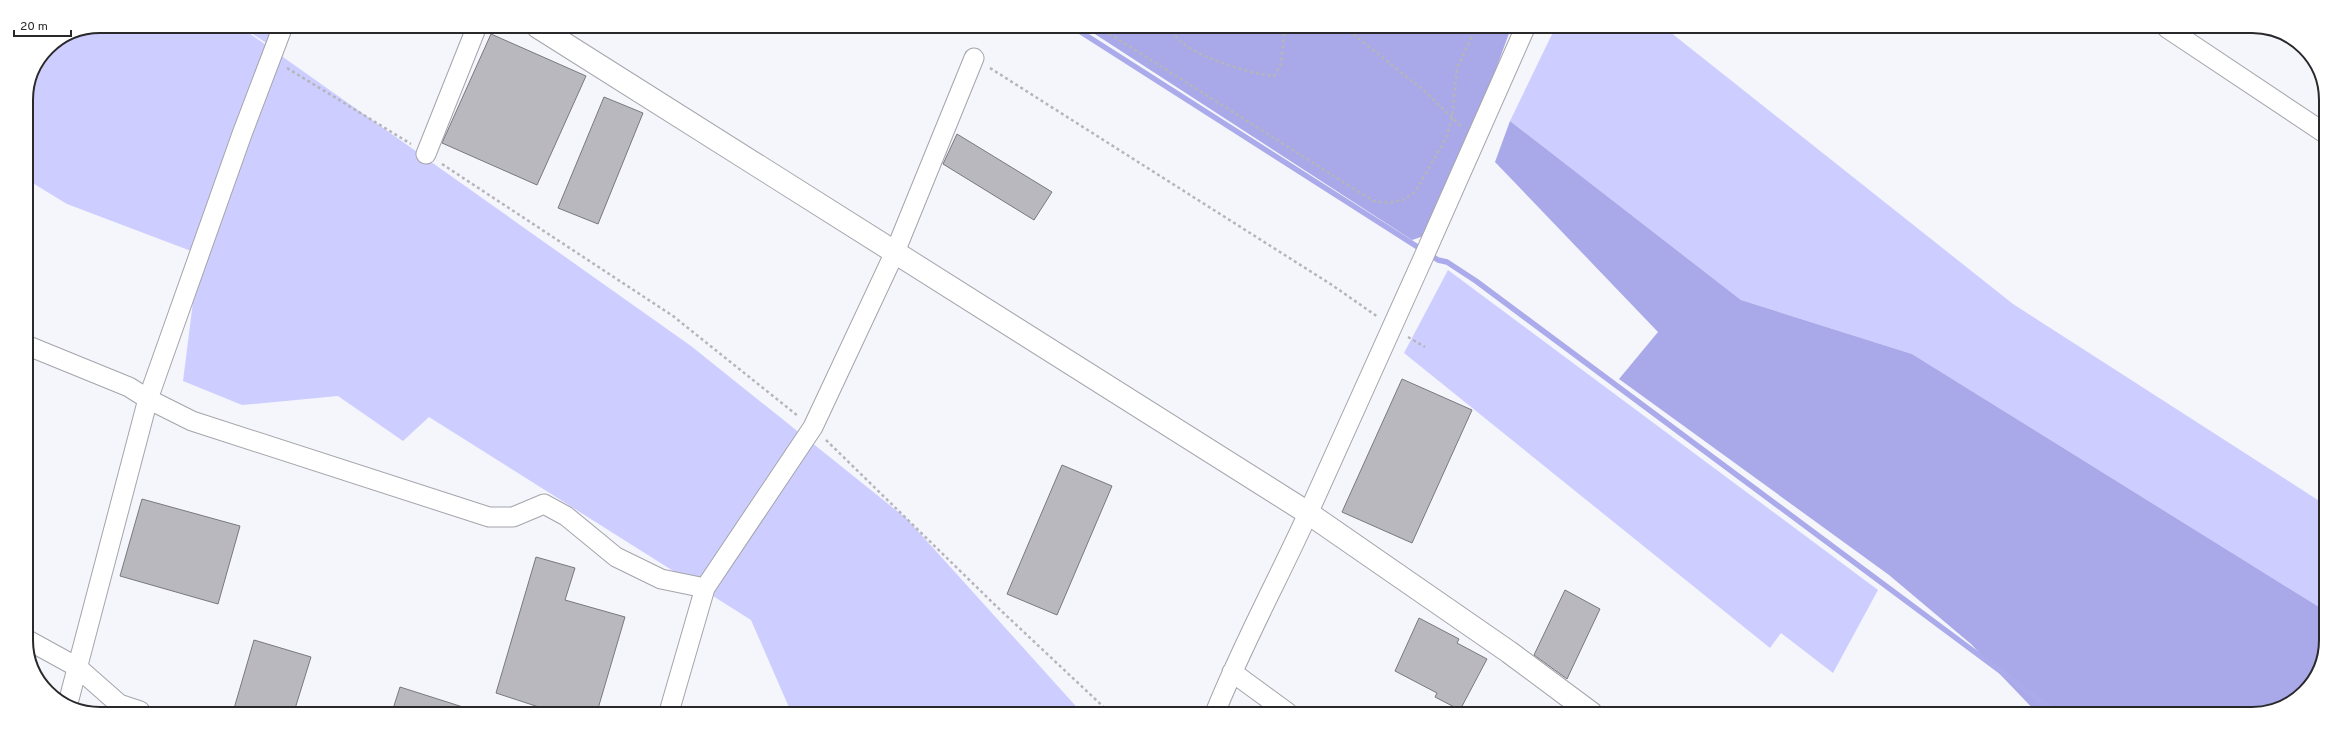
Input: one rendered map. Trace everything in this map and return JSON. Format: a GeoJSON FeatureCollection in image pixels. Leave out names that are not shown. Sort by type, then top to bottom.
{"type":"FeatureCollection","features":[{"type":"Feature","properties":{"kind":"street"},"geometry":{"type":"LineString","coordinates":[[69,699],[148,399],[242,134],[280,33]]}},
{"type":"Feature","properties":{"kind":"street"},"geometry":{"type":"LineString","coordinates":[[426,154],[475,33]]}},
{"type":"Feature","properties":{"kind":"street"},"geometry":{"type":"LineString","coordinates":[[549,33],[1308,513],[1509,652],[1583,707]]}},
{"type":"Feature","properties":{"kind":"street"},"geometry":{"type":"LineString","coordinates":[[1217,707],[1232,672],[1308,513],[1476,141],[1523,33]]}},
{"type":"Feature","properties":{"kind":"street"},"geometry":{"type":"LineString","coordinates":[[2174,33],[2319,129]]}},
{"type":"Feature","properties":{"kind":"street"},"geometry":{"type":"LineString","coordinates":[[670,707],[705,588],[813,427],[895,252],[974,58]]}},
{"type":"Feature","properties":{"kind":"street"},"geometry":{"type":"LineString","coordinates":[[33,349],[128,387],[148,399],[192,421],[489,517],[512,517],[544,504],[566,516],[616,557],[661,579],[705,588]]}},
{"type":"Feature","properties":{"kind":"street"},"geometry":{"type":"LineString","coordinates":[[33,643],[77,667],[119,704],[127,707]]}},
{"type":"Feature","properties":{"kind":"street"},"geometry":{"type":"LineString","coordinates":[[1232,672],[1280,707]]}},
{"type":"Feature","properties":{"kind":"path"},"geometry":{"type":"LineString","coordinates":[[1108,33],[1374,201],[1389,203],[1403,200],[1415,192],[1446,138],[1452,118],[1457,68],[1474,33]]}},
{"type":"Feature","properties":{"kind":"path"},"geometry":{"type":"LineString","coordinates":[[1173,33],[1185,45],[1225,64],[1258,74],[1274,76],[1281,64],[1284,33]]}},
{"type":"Feature","properties":{"kind":"path"},"geometry":{"type":"LineString","coordinates":[[1350,33],[1422,89],[1476,141]]}},
{"type":"Feature","properties":{"kind":"path"},"geometry":{"type":"LineString","coordinates":[[271,58],[426,154],[673,316],[813,427],[994,604],[1104,707]]}},
{"type":"Feature","properties":{"kind":"path"},"geometry":{"type":"LineString","coordinates":[[974,58],[1332,285],[1385,322]]}},
{"type":"Feature","properties":{"kind":"path"},"geometry":{"type":"LineString","coordinates":[[1405,335],[1425,347]]}},
{"type":"Feature","properties":{"kind":"shaded area"},"geometry":{"type":"Polygon","coordinates":[[[249,33],[691,346],[907,519],[1077,707],[789,707],[751,620],[429,417],[403,441],[338,396],[242,405],[183,381],[199,254],[67,204],[33,183],[34,87],[44,63],[53,53],[63,44],[87,34],[249,33]]]}},
{"type":"Feature","properties":{"kind":"shaded area"},"geometry":{"type":"Polygon","coordinates":[[[251,33],[281,33],[275,49],[251,33]]]}},
{"type":"Feature","properties":{"kind":"shaded area"},"geometry":{"type":"Polygon","coordinates":[[[1093,33],[1509,33],[1475,126],[1424,236],[1412,240],[1093,33]]]}},
{"type":"Feature","properties":{"kind":"shaded area"},"geometry":{"type":"Polygon","coordinates":[[[1553,33],[1671,33],[2013,304],[2319,501],[2319,607],[1912,354],[1741,300],[1510,121],[1553,33]]]}},
{"type":"Feature","properties":{"kind":"shaded area"},"geometry":{"type":"Polygon","coordinates":[[[1510,121],[1741,300],[1912,354],[2319,607],[2319,640],[2317,657],[2308,677],[2293,693],[2281,700],[2252,707],[2031,707],[1971,644],[1889,575],[1619,379],[1658,332],[1495,162],[1510,121]]]}},
{"type":"Feature","properties":{"kind":"shaded area"},"geometry":{"type":"Polygon","coordinates":[[[1448,270],[1878,590],[1833,673],[1781,633],[1770,648],[1404,353],[1448,270]]]}},
{"type":"Feature","properties":{"kind":"building"},"geometry":{"type":"Polygon","coordinates":[[[491,34],[586,76],[537,185],[442,143],[491,34]]]}},
{"type":"Feature","properties":{"kind":"building"},"geometry":{"type":"Polygon","coordinates":[[[604,97],[643,113],[598,224],[558,208],[604,97]]]}},
{"type":"Feature","properties":{"kind":"building"},"geometry":{"type":"Polygon","coordinates":[[[957,134],[1052,192],[1034,220],[943,164],[957,134]]]}},
{"type":"Feature","properties":{"kind":"building"},"geometry":{"type":"Polygon","coordinates":[[[1402,379],[1472,410],[1412,543],[1342,512],[1402,379]]]}},
{"type":"Feature","properties":{"kind":"building"},"geometry":{"type":"Polygon","coordinates":[[[1062,465],[1112,486],[1057,615],[1007,594],[1062,465]]]}},
{"type":"Feature","properties":{"kind":"building"},"geometry":{"type":"Polygon","coordinates":[[[142,499],[240,526],[218,604],[120,576],[142,499]]]}},
{"type":"Feature","properties":{"kind":"building"},"geometry":{"type":"Polygon","coordinates":[[[536,557],[575,568],[565,600],[625,617],[598,707],[539,707],[496,693],[536,557]]]}},
{"type":"Feature","properties":{"kind":"building"},"geometry":{"type":"Polygon","coordinates":[[[1565,590],[1600,609],[1567,679],[1534,655],[1565,590]]]}},
{"type":"Feature","properties":{"kind":"building"},"geometry":{"type":"Polygon","coordinates":[[[1419,618],[1459,639],[1457,643],[1487,659],[1462,707],[1454,707],[1435,697],[1437,693],[1395,671],[1419,618]]]}},
{"type":"Feature","properties":{"kind":"building"},"geometry":{"type":"Polygon","coordinates":[[[254,640],[311,657],[296,707],[234,707],[254,640]]]}},
{"type":"Feature","properties":{"kind":"building"},"geometry":{"type":"Polygon","coordinates":[[[400,687],[463,707],[394,707],[400,687]]]}},
{"type":"Feature","properties":{"kind":"waterway"},"geometry":{"type":"LineString","coordinates":[[1082,33],[1438,260],[1447,262],[1476,281],[2049,707]]}}]}
